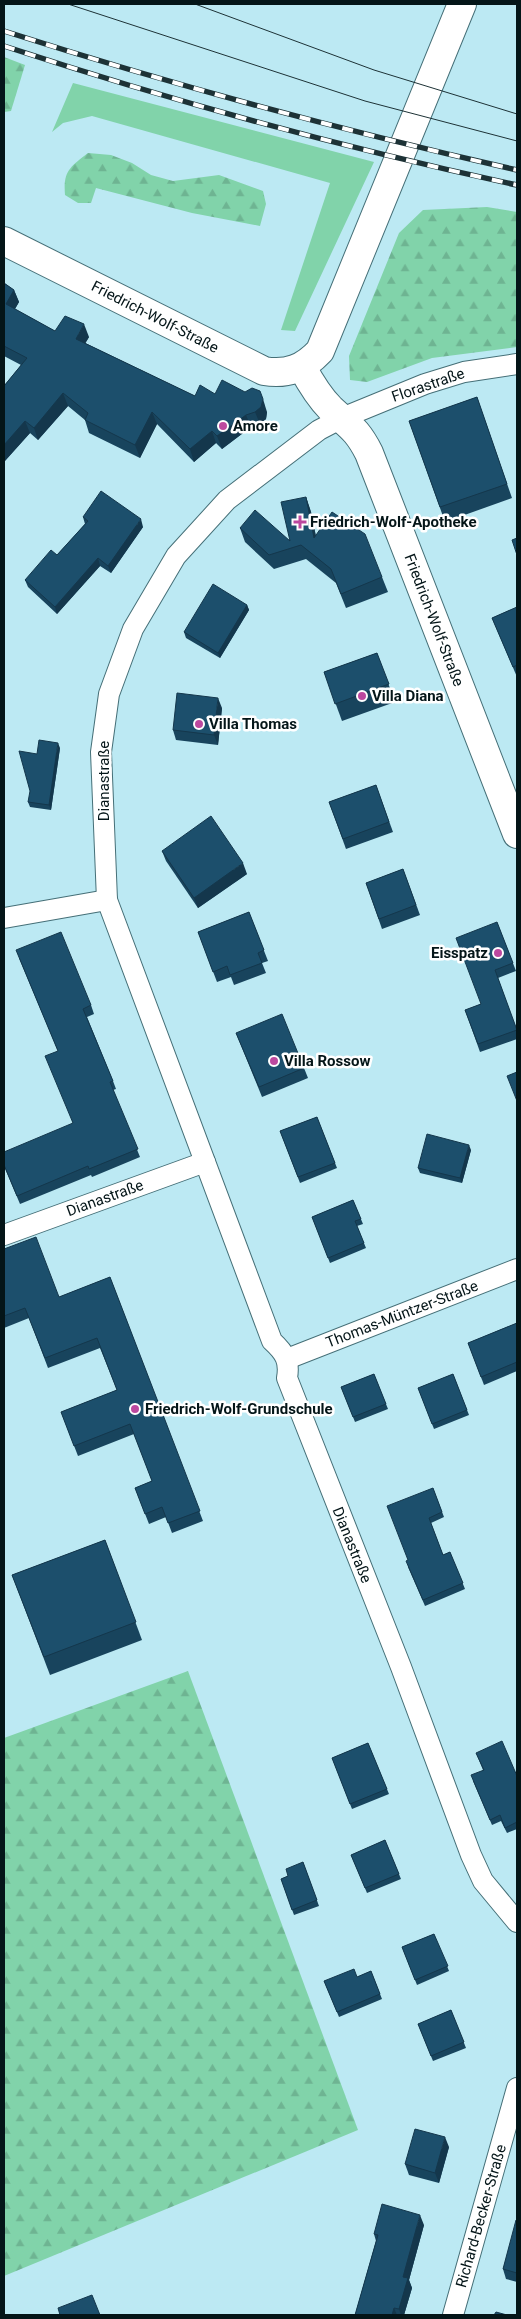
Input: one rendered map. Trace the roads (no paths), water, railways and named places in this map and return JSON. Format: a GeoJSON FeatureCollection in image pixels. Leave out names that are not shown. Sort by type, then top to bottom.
{"type":"FeatureCollection","features":[{"type":"Feature","properties":{"kind":"main road"},"geometry":{"type":"LineString","coordinates":[[302,367],[320,351],[462,4]]}},
{"type":"Feature","properties":{"kind":"main road","name":"Friedrich-Wolf-Straße"},"geometry":{"type":"LineString","coordinates":[[4,241],[264,371],[279,374],[302,367],[311,385],[330,408],[359,434],[369,453],[517,834]]}},
{"type":"Feature","properties":{"kind":"street","name":"Florastraße"},"geometry":{"type":"LineString","coordinates":[[342,418],[426,384],[454,375],[517,364]]}},
{"type":"Feature","properties":{"kind":"street","name":"Dianastraße"},"geometry":{"type":"LineString","coordinates":[[342,418],[319,430],[227,500],[176,556],[133,629],[109,694],[101,752],[107,900],[272,1342],[287,1359],[289,1367],[286,1378],[471,1855],[484,1881],[517,1922]]}},
{"type":"Feature","properties":{"kind":"street"},"geometry":{"type":"LineString","coordinates":[[4,918],[107,900]]}},
{"type":"Feature","properties":{"kind":"street","name":"Dianastraße"},"geometry":{"type":"LineString","coordinates":[[4,1235],[205,1162]]}},
{"type":"Feature","properties":{"kind":"street","name":"Thomas-Müntzer-Straße"},"geometry":{"type":"LineString","coordinates":[[287,1359],[517,1269]]}},
{"type":"Feature","properties":{"kind":"street","name":"Richard-Becker-Straße"},"geometry":{"type":"LineString","coordinates":[[453,2315],[517,2088]]}},
{"type":"Feature","properties":{"kind":"tram line"},"geometry":{"type":"LineString","coordinates":[[68,4],[365,101],[517,141]]}},
{"type":"Feature","properties":{"kind":"tram line"},"geometry":{"type":"LineString","coordinates":[[195,4],[374,70],[517,114]]}},
{"type":"Feature","properties":{"kind":"railway"},"geometry":{"type":"LineString","coordinates":[[4,31],[131,70],[259,106],[517,170]]}},
{"type":"Feature","properties":{"kind":"railway"},"geometry":{"type":"LineString","coordinates":[[4,46],[131,86],[259,122],[452,171],[517,185]]}},
{"type":"Feature","properties":{"kind":"place","name":"Amore"},"geometry":{"type":"Point","coordinates":[223,426]}},
{"type":"Feature","properties":{"kind":"place","name":"Friedrich-Wolf-Apotheke"},"geometry":{"type":"Point","coordinates":[300,522]}},
{"type":"Feature","properties":{"kind":"place","name":"Villa Diana"},"geometry":{"type":"Point","coordinates":[362,696]}},
{"type":"Feature","properties":{"kind":"place","name":"Villa Thomas"},"geometry":{"type":"Point","coordinates":[199,724]}},
{"type":"Feature","properties":{"kind":"place","name":"Eisspatz"},"geometry":{"type":"Point","coordinates":[498,953]}},
{"type":"Feature","properties":{"kind":"place","name":"Villa Rossow"},"geometry":{"type":"Point","coordinates":[274,1061]}},
{"type":"Feature","properties":{"kind":"place","name":"Friedrich-Wolf-Grundschule"},"geometry":{"type":"Point","coordinates":[135,1409]}}]}
